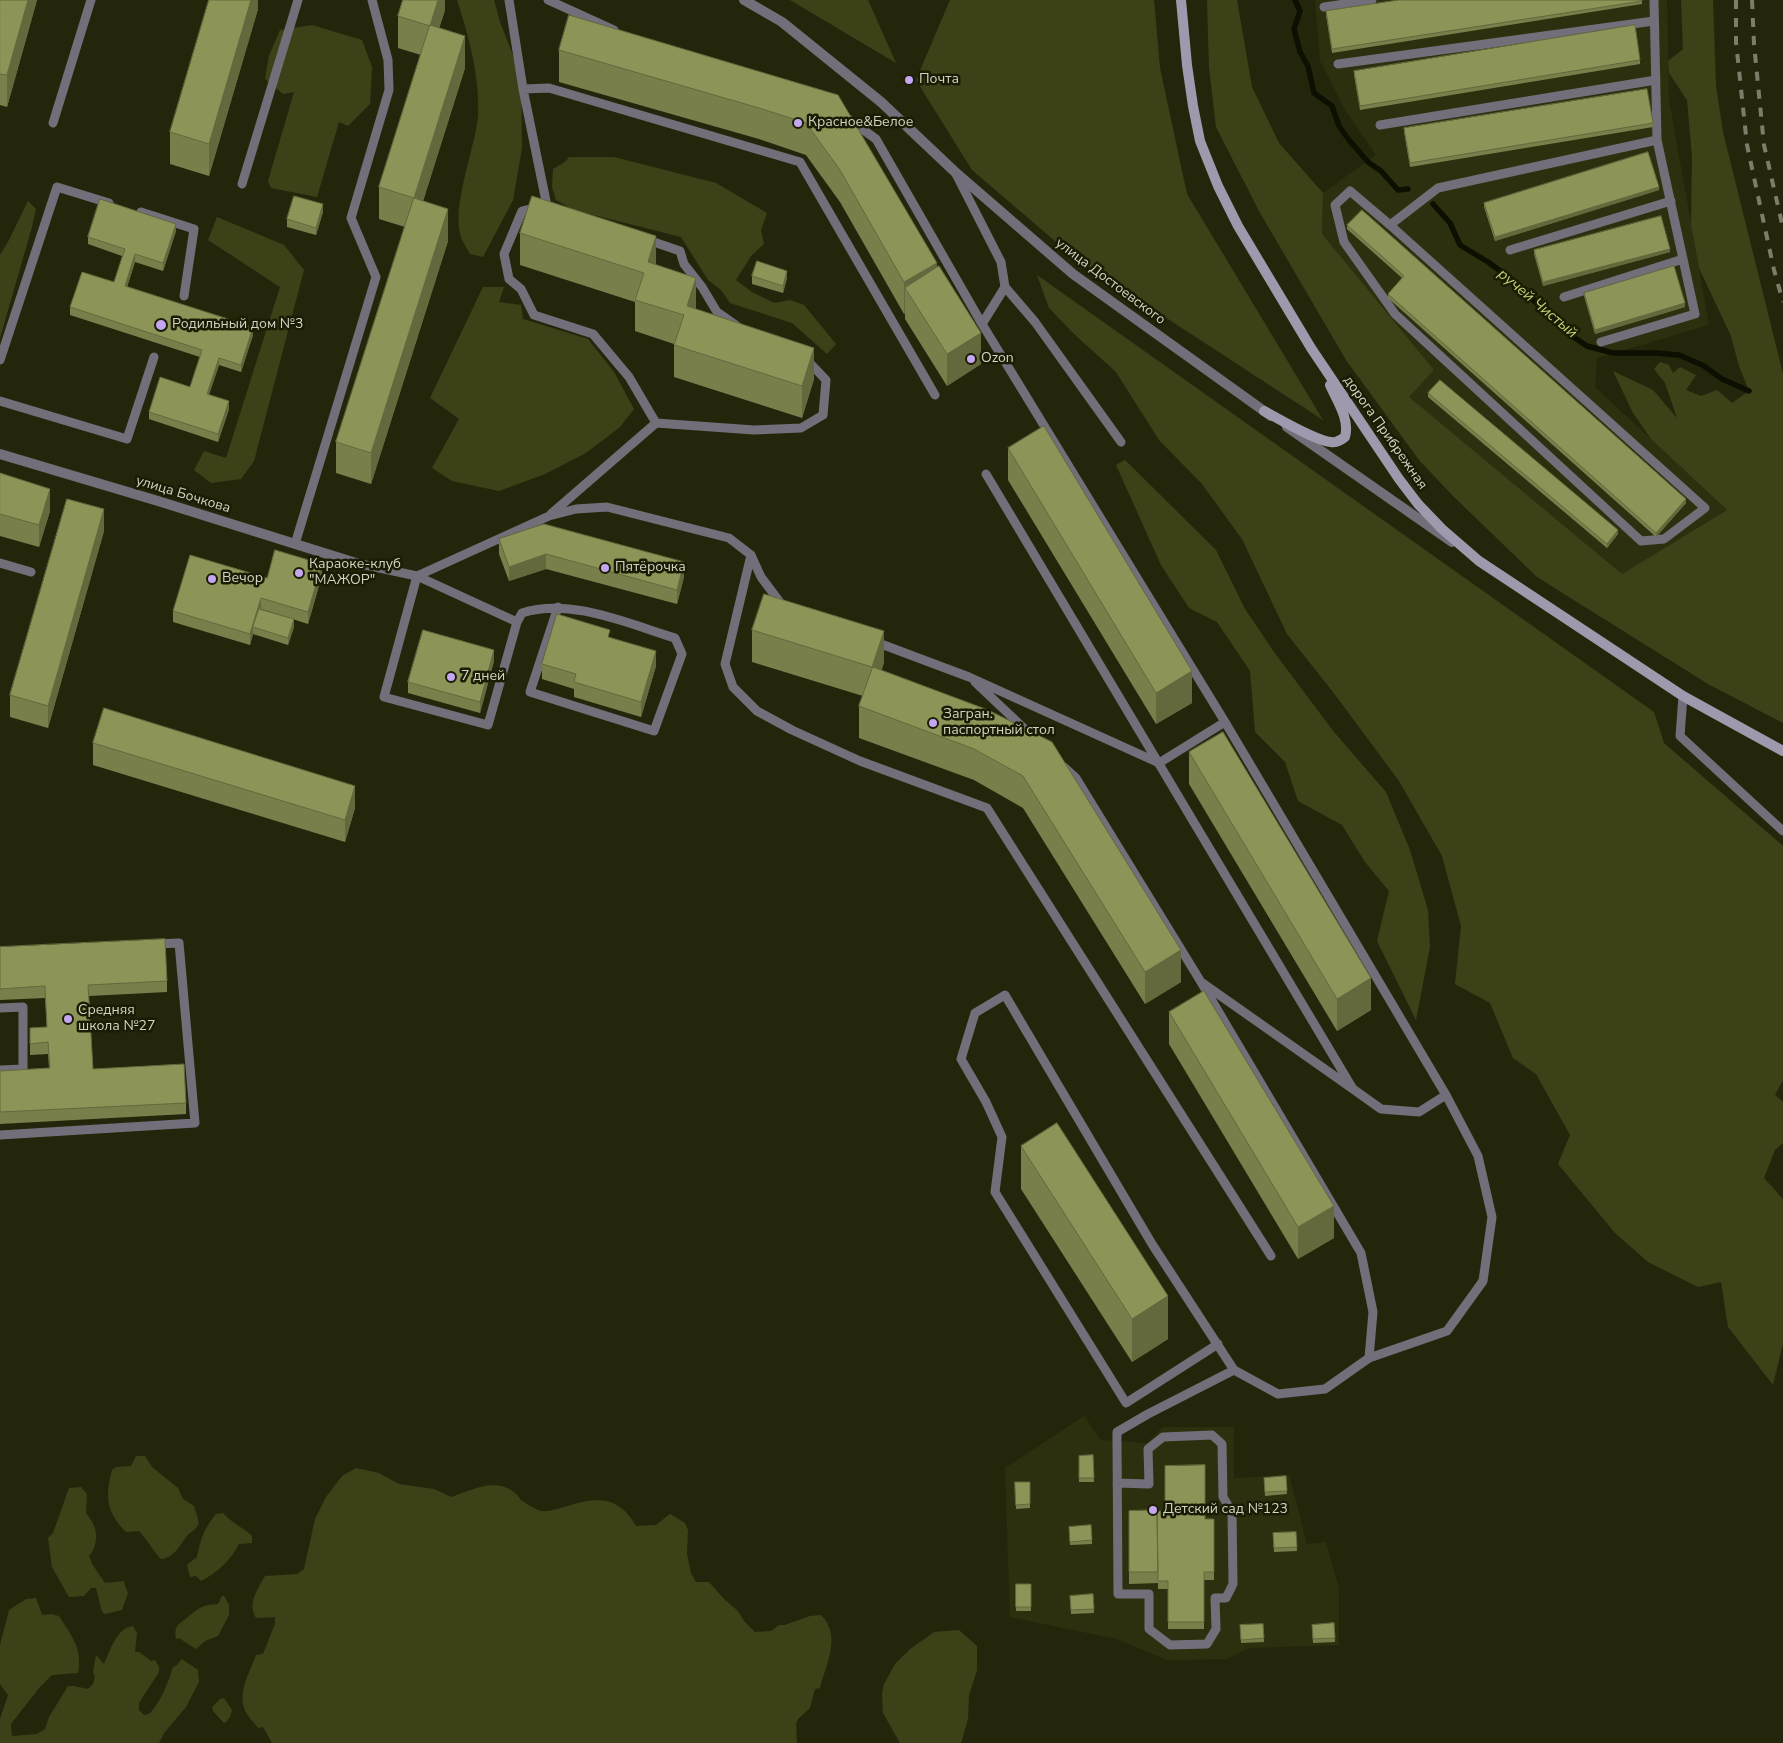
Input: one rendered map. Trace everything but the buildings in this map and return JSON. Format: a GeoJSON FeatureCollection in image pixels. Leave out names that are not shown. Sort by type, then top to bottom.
{"type":"FeatureCollection","features":[{"type":"Feature","properties":{"kind":"main road","name":"дорога Прибрежная"},"geometry":{"type":"LineString","coordinates":[[1181,0],[1193,106],[1203,148],[1218,186],[1238,226],[1311,348],[1398,479],[1442,529],[1479,562],[1683,696],[1783,751]]}},
{"type":"Feature","properties":{"kind":"main road"},"geometry":{"type":"LineString","coordinates":[[1264,411],[1330,442],[1337,442],[1345,437],[1348,428],[1342,410],[1311,348]]}},
{"type":"Feature","properties":{"kind":"street","name":"улица Достоевского"},"geometry":{"type":"LineString","coordinates":[[744,0],[782,22],[881,102],[954,171],[1073,274],[1479,562]]}},
{"type":"Feature","properties":{"kind":"street","name":"улица Бочкова"},"geometry":{"type":"LineString","coordinates":[[0,454],[356,563]]}},
{"type":"Feature","properties":{"kind":"lane"},"geometry":{"type":"LineString","coordinates":[[53,123],[91,0]]}},
{"type":"Feature","properties":{"kind":"lane"},"geometry":{"type":"LineString","coordinates":[[242,184],[298,0]]}},
{"type":"Feature","properties":{"kind":"lane"},"geometry":{"type":"LineString","coordinates":[[295,544],[376,277],[351,218],[389,90],[388,60],[372,0]]}},
{"type":"Feature","properties":{"kind":"lane"},"geometry":{"type":"LineString","coordinates":[[509,0],[523,89],[547,206]]}},
{"type":"Feature","properties":{"kind":"lane"},"geometry":{"type":"LineString","coordinates":[[548,0],[620,33]]}},
{"type":"Feature","properties":{"kind":"lane"},"geometry":{"type":"LineString","coordinates":[[1324,7],[1372,0]]}},
{"type":"Feature","properties":{"kind":"lane"},"geometry":{"type":"LineString","coordinates":[[1601,342],[1695,314],[1658,140],[1654,0]]}},
{"type":"Feature","properties":{"kind":"lane"},"geometry":{"type":"LineString","coordinates":[[1338,64],[1654,21]]}},
{"type":"Feature","properties":{"kind":"lane"},"geometry":{"type":"LineString","coordinates":[[1380,125],[1656,80]]}},
{"type":"Feature","properties":{"kind":"lane"},"geometry":{"type":"LineString","coordinates":[[523,89],[549,88],[770,148],[800,162],[935,395]]}},
{"type":"Feature","properties":{"kind":"lane"},"geometry":{"type":"LineString","coordinates":[[837,113],[846,116],[876,139],[982,324],[1225,722],[1446,1094],[1478,1156],[1492,1217],[1483,1281],[1447,1331],[1369,1358],[1325,1389],[1278,1394],[1234,1370],[1218,1344],[1152,1244],[1005,995],[975,1013],[960,1059],[986,1102],[1002,1137],[995,1192],[1126,1403],[1218,1344]]}},
{"type":"Feature","properties":{"kind":"lane"},"geometry":{"type":"LineString","coordinates":[[1390,225],[1438,188],[1658,140]]}},
{"type":"Feature","properties":{"kind":"lane"},"geometry":{"type":"LineString","coordinates":[[954,171],[1000,262],[1005,287],[1035,322],[1121,442]]}},
{"type":"Feature","properties":{"kind":"lane"},"geometry":{"type":"LineString","coordinates":[[0,360],[56,187],[194,229],[184,296]]}},
{"type":"Feature","properties":{"kind":"lane"},"geometry":{"type":"LineString","coordinates":[[1350,191],[1390,225],[1705,508],[1664,539],[1641,541],[1395,314],[1344,242],[1335,205],[1350,191]]}},
{"type":"Feature","properties":{"kind":"lane"},"geometry":{"type":"LineString","coordinates":[[1510,250],[1671,201]]}},
{"type":"Feature","properties":{"kind":"lane"},"geometry":{"type":"LineString","coordinates":[[564,212],[547,206],[522,211],[504,254],[509,279],[521,289],[534,315],[593,334],[629,377],[656,424]]}},
{"type":"Feature","properties":{"kind":"lane"},"geometry":{"type":"LineString","coordinates":[[636,236],[680,250],[684,264],[702,287],[717,312],[738,327],[747,330]]}},
{"type":"Feature","properties":{"kind":"lane"},"geometry":{"type":"LineString","coordinates":[[1564,297],[1683,260]]}},
{"type":"Feature","properties":{"kind":"lane"},"geometry":{"type":"LineString","coordinates":[[982,324],[1005,287]]}},
{"type":"Feature","properties":{"kind":"lane"},"geometry":{"type":"LineString","coordinates":[[549,516],[656,424],[754,430],[801,428],[822,415],[826,380],[799,352]]}},
{"type":"Feature","properties":{"kind":"lane"},"geometry":{"type":"LineString","coordinates":[[0,402],[127,439],[154,356]]}},
{"type":"Feature","properties":{"kind":"lane"},"geometry":{"type":"LineString","coordinates":[[986,474],[1353,1089]]}},
{"type":"Feature","properties":{"kind":"lane"},"geometry":{"type":"LineString","coordinates":[[417,576],[549,516],[576,509],[608,507],[729,538],[751,555],[761,577],[782,605],[791,609]]}},
{"type":"Feature","properties":{"kind":"lane"},"geometry":{"type":"LineString","coordinates":[[751,555],[725,664],[733,687],[757,711],[792,730],[860,761],[987,808],[1271,1256]]}},
{"type":"Feature","properties":{"kind":"lane"},"geometry":{"type":"LineString","coordinates":[[0,562],[32,572]]}},
{"type":"Feature","properties":{"kind":"lane"},"geometry":{"type":"LineString","coordinates":[[356,563],[417,576],[517,622]]}},
{"type":"Feature","properties":{"kind":"lane"},"geometry":{"type":"LineString","coordinates":[[417,576],[384,697],[488,725],[517,622],[522,613],[558,607],[585,611],[675,638],[682,654],[654,731],[530,692],[558,607]]}},
{"type":"Feature","properties":{"kind":"lane"},"geometry":{"type":"LineString","coordinates":[[862,637],[970,677],[1159,763]]}},
{"type":"Feature","properties":{"kind":"lane"},"geometry":{"type":"LineString","coordinates":[[970,677],[1040,744]]}},
{"type":"Feature","properties":{"kind":"lane"},"geometry":{"type":"LineString","coordinates":[[1683,696],[1680,736],[1783,831]]}},
{"type":"Feature","properties":{"kind":"lane"},"geometry":{"type":"LineString","coordinates":[[1159,763],[1225,722]]}},
{"type":"Feature","properties":{"kind":"lane"},"geometry":{"type":"LineString","coordinates":[[1055,758],[1076,778],[1201,982],[1361,1253],[1373,1312],[1369,1358]]}},
{"type":"Feature","properties":{"kind":"lane"},"geometry":{"type":"LineString","coordinates":[[0,1134],[195,1123],[179,943],[149,945]]}},
{"type":"Feature","properties":{"kind":"lane"},"geometry":{"type":"LineString","coordinates":[[1201,982],[1381,1109],[1419,1112],[1446,1094]]}},
{"type":"Feature","properties":{"kind":"lane"},"geometry":{"type":"LineString","coordinates":[[0,1008],[23,1006],[23,1069],[0,1070]]}},
{"type":"Feature","properties":{"kind":"lane"},"geometry":{"type":"LineString","coordinates":[[1117,1483],[1149,1484],[1148,1449],[1163,1437],[1212,1435],[1222,1444],[1223,1497],[1232,1512],[1233,1584],[1226,1598],[1215,1598],[1216,1629],[1207,1644],[1170,1645],[1150,1628],[1149,1594],[1118,1594],[1117,1483],[1117,1432],[1234,1370]]}},
{"type":"Feature","properties":{"kind":"shaded area"},"geometry":{"type":"Polygon","coordinates":[[[457,0],[494,0],[500,22],[521,76],[522,148],[513,200],[483,257],[470,254],[462,239],[459,225],[461,194],[476,129],[478,101],[473,57],[457,0]]]}},
{"type":"Feature","properties":{"kind":"shaded area"},"geometry":{"type":"Polygon","coordinates":[[[790,0],[868,0],[896,63],[790,0]]]}},
{"type":"Feature","properties":{"kind":"shaded area"},"geometry":{"type":"Polygon","coordinates":[[[950,0],[1154,0],[1160,68],[1187,194],[1323,420],[1076,259],[972,170],[916,80],[950,0]]]}},
{"type":"Feature","properties":{"kind":"shaded area"},"geometry":{"type":"Polygon","coordinates":[[[1207,0],[1237,0],[1252,87],[1279,143],[1323,193],[1322,234],[1434,370],[1409,397],[1622,574],[1727,510],[1651,439],[1633,413],[1613,371],[1653,390],[1677,418],[1665,383],[1654,369],[1660,362],[1669,365],[1673,373],[1680,367],[1696,375],[1686,390],[1701,396],[1717,390],[1732,403],[1749,391],[1739,366],[1731,336],[1699,268],[1691,225],[1692,157],[1687,100],[1669,73],[1668,61],[1683,49],[1681,0],[1713,0],[1716,86],[1723,132],[1783,374],[1783,723],[1708,684],[1537,577],[1453,496],[1419,460],[1346,360],[1259,211],[1216,127],[1209,68],[1207,0]]]}},
{"type":"Feature","properties":{"kind":"shaded area"},"geometry":{"type":"Polygon","coordinates":[[[1315,0],[1667,0],[1669,100],[1709,325],[1597,358],[1595,387],[1727,510],[1622,574],[1408,397],[1434,370],[1322,234],[1323,193],[1376,155],[1344,108],[1320,61],[1315,0]]]}},
{"type":"Feature","properties":{"kind":"shaded area"},"geometry":{"type":"Polygon","coordinates":[[[312,25],[362,40],[372,67],[370,104],[348,126],[339,122],[317,197],[271,188],[268,181],[294,92],[283,94],[265,79],[269,56],[280,30],[312,25]]]}},
{"type":"Feature","properties":{"kind":"shaded area"},"geometry":{"type":"Polygon","coordinates":[[[569,157],[614,157],[716,183],[767,213],[761,230],[764,244],[751,256],[736,280],[752,292],[774,303],[790,300],[804,305],[836,344],[827,354],[792,323],[730,303],[721,290],[708,280],[681,237],[574,210],[556,200],[552,187],[553,169],[565,162],[569,157]]]}},
{"type":"Feature","properties":{"kind":"shaded area"},"geometry":{"type":"Polygon","coordinates":[[[28,201],[36,209],[0,338],[0,255],[28,201]]]}},
{"type":"Feature","properties":{"kind":"shaded area"},"geometry":{"type":"Polygon","coordinates":[[[217,217],[284,245],[304,270],[254,461],[241,479],[211,483],[194,470],[204,451],[226,458],[280,287],[208,240],[217,217]]]}},
{"type":"Feature","properties":{"kind":"shaded area"},"geometry":{"type":"Polygon","coordinates":[[[1037,275],[1654,712],[1664,743],[1783,846],[1783,1080],[1775,1095],[1783,1102],[1783,1143],[1775,1150],[1764,1178],[1783,1199],[1783,1343],[1773,1385],[1728,1327],[1721,1282],[1698,1287],[1648,1262],[1615,1233],[1558,1164],[1570,1135],[1536,1074],[1513,1058],[1490,1003],[1455,984],[1461,926],[1442,856],[1399,781],[1287,634],[1242,539],[1202,484],[1159,440],[1116,372],[1074,334],[1049,308],[1037,275]]]}},
{"type":"Feature","properties":{"kind":"shaded area"},"geometry":{"type":"Polygon","coordinates":[[[483,287],[504,287],[499,302],[521,305],[523,319],[588,339],[614,372],[634,409],[620,427],[586,453],[545,474],[499,491],[452,481],[432,468],[459,419],[430,398],[483,287]]]}},
{"type":"Feature","properties":{"kind":"shaded area"},"geometry":{"type":"Polygon","coordinates":[[[1125,460],[1216,550],[1245,609],[1274,652],[1334,732],[1386,792],[1410,850],[1428,910],[1430,947],[1416,1020],[1377,941],[1389,891],[1365,862],[1342,825],[1298,801],[1285,762],[1255,732],[1250,671],[1217,622],[1189,608],[1161,565],[1116,465],[1125,460]]]}},
{"type":"Feature","properties":{"kind":"shaded area","name":"Детский сад №123"},"geometry":{"type":"Polygon","coordinates":[[[1084,1416],[1101,1440],[1147,1443],[1163,1427],[1234,1427],[1234,1478],[1289,1475],[1307,1544],[1326,1542],[1339,1588],[1339,1645],[1249,1648],[1227,1659],[1167,1660],[1117,1639],[1010,1617],[1005,1468],[1084,1416]]]}},
{"type":"Feature","properties":{"kind":"shaded area"},"geometry":{"type":"Polygon","coordinates":[[[136,1456],[145,1456],[152,1467],[178,1488],[183,1499],[194,1506],[197,1516],[197,1527],[173,1554],[166,1558],[161,1559],[139,1531],[126,1532],[111,1510],[108,1488],[112,1470],[116,1467],[131,1466],[136,1456]]]}},
{"type":"Feature","properties":{"kind":"shaded area"},"geometry":{"type":"Polygon","coordinates":[[[356,1468],[379,1473],[399,1484],[434,1489],[451,1497],[476,1488],[493,1485],[509,1489],[517,1494],[520,1499],[541,1511],[596,1500],[613,1503],[622,1508],[636,1526],[656,1525],[670,1514],[685,1523],[688,1530],[687,1554],[691,1573],[696,1582],[709,1582],[738,1611],[744,1621],[755,1632],[771,1631],[779,1625],[785,1625],[810,1616],[821,1615],[827,1623],[831,1632],[831,1650],[820,1688],[815,1689],[810,1708],[798,1719],[796,1724],[797,1743],[272,1743],[263,1727],[258,1728],[248,1716],[243,1701],[244,1687],[256,1655],[263,1654],[275,1624],[275,1617],[256,1618],[253,1607],[254,1596],[265,1576],[297,1574],[304,1569],[315,1519],[326,1497],[342,1476],[356,1468]]]}},
{"type":"Feature","properties":{"kind":"shaded area"},"geometry":{"type":"Polygon","coordinates":[[[81,1487],[87,1494],[86,1513],[93,1523],[96,1533],[96,1543],[89,1555],[92,1564],[105,1583],[124,1581],[128,1593],[122,1610],[105,1614],[102,1612],[96,1588],[91,1588],[84,1596],[69,1597],[52,1567],[48,1538],[53,1533],[69,1488],[81,1487]]]}},
{"type":"Feature","properties":{"kind":"shaded area"},"geometry":{"type":"Polygon","coordinates":[[[223,1513],[252,1536],[252,1543],[239,1544],[228,1561],[207,1578],[201,1581],[196,1576],[190,1577],[187,1565],[197,1557],[203,1534],[212,1519],[216,1514],[223,1513]]]}},
{"type":"Feature","properties":{"kind":"shaded area"},"geometry":{"type":"Polygon","coordinates":[[[222,1596],[224,1596],[229,1605],[229,1615],[218,1636],[205,1641],[196,1649],[179,1638],[176,1639],[176,1630],[180,1623],[202,1607],[218,1604],[222,1596]]]}},
{"type":"Feature","properties":{"kind":"shaded area"},"geometry":{"type":"Polygon","coordinates":[[[36,1598],[42,1615],[51,1614],[59,1616],[72,1636],[79,1657],[78,1673],[52,1675],[39,1688],[11,1724],[12,1736],[37,1734],[45,1729],[49,1717],[68,1686],[88,1689],[93,1684],[95,1677],[93,1672],[96,1655],[104,1664],[118,1635],[127,1627],[133,1626],[137,1633],[135,1652],[139,1652],[151,1661],[155,1660],[159,1667],[159,1672],[139,1703],[139,1710],[144,1715],[149,1714],[157,1704],[173,1667],[182,1659],[198,1670],[199,1682],[186,1707],[164,1733],[159,1743],[0,1743],[0,1719],[8,1695],[0,1684],[0,1645],[9,1610],[26,1599],[36,1598]]]}},
{"type":"Feature","properties":{"kind":"shaded area"},"geometry":{"type":"Polygon","coordinates":[[[959,1630],[977,1646],[977,1670],[969,1695],[968,1719],[961,1743],[900,1743],[883,1713],[882,1694],[884,1684],[895,1664],[909,1650],[934,1632],[959,1630]]]}},
{"type":"Feature","properties":{"kind":"shaded area"},"geometry":{"type":"Polygon","coordinates":[[[224,1698],[232,1710],[230,1717],[224,1723],[213,1711],[212,1707],[220,1699],[224,1698]]]}},
{"type":"Feature","properties":{"kind":"waterway","name":"ручей Чистый"},"geometry":{"type":"LineString","coordinates":[[1295,0],[1300,11],[1294,29],[1300,52],[1308,66],[1314,93],[1332,106],[1339,126],[1368,162],[1381,171],[1398,190],[1408,189]]}},
{"type":"Feature","properties":{"kind":"waterway","name":"ручей Чистый"},"geometry":{"type":"LineString","coordinates":[[1433,204],[1450,223],[1460,245],[1510,278],[1569,334],[1587,346],[1613,353],[1679,355],[1704,366],[1722,379],[1749,391]]}},
{"type":"Feature","properties":{"kind":"railway"},"geometry":{"type":"LineString","coordinates":[[1736,0],[1736,42],[1747,145],[1774,270],[1783,302]]}},
{"type":"Feature","properties":{"kind":"railway"},"geometry":{"type":"LineString","coordinates":[[1752,0],[1754,44],[1764,145],[1783,228]]}},
{"type":"Feature","properties":{"kind":"place","name":"Почта"},"geometry":{"type":"Point","coordinates":[909,80]}},
{"type":"Feature","properties":{"kind":"place","name":"Красное&Белое"},"geometry":{"type":"Point","coordinates":[798,123]}},
{"type":"Feature","properties":{"kind":"place","name":"Родильный дом №3"},"geometry":{"type":"Point","coordinates":[161,325]}},
{"type":"Feature","properties":{"kind":"place","name":"Ozon"},"geometry":{"type":"Point","coordinates":[971,359]}},
{"type":"Feature","properties":{"kind":"place","name":"Пятёрочка"},"geometry":{"type":"Point","coordinates":[605,568]}},
{"type":"Feature","properties":{"kind":"place","name":"Караоке-клуб \"МАЖОР\""},"geometry":{"type":"Point","coordinates":[299,573]}},
{"type":"Feature","properties":{"kind":"place","name":"Вечор"},"geometry":{"type":"Point","coordinates":[212,579]}},
{"type":"Feature","properties":{"kind":"place","name":"7 дней"},"geometry":{"type":"Point","coordinates":[451,677]}},
{"type":"Feature","properties":{"kind":"place","name":"Загран. паспортный стол"},"geometry":{"type":"Point","coordinates":[933,723]}},
{"type":"Feature","properties":{"kind":"place","name":"Средняя школа №27"},"geometry":{"type":"Point","coordinates":[68,1019]}},
{"type":"Feature","properties":{"kind":"place","name":"Детский сад №123"},"geometry":{"type":"Point","coordinates":[1153,1510]}}]}
